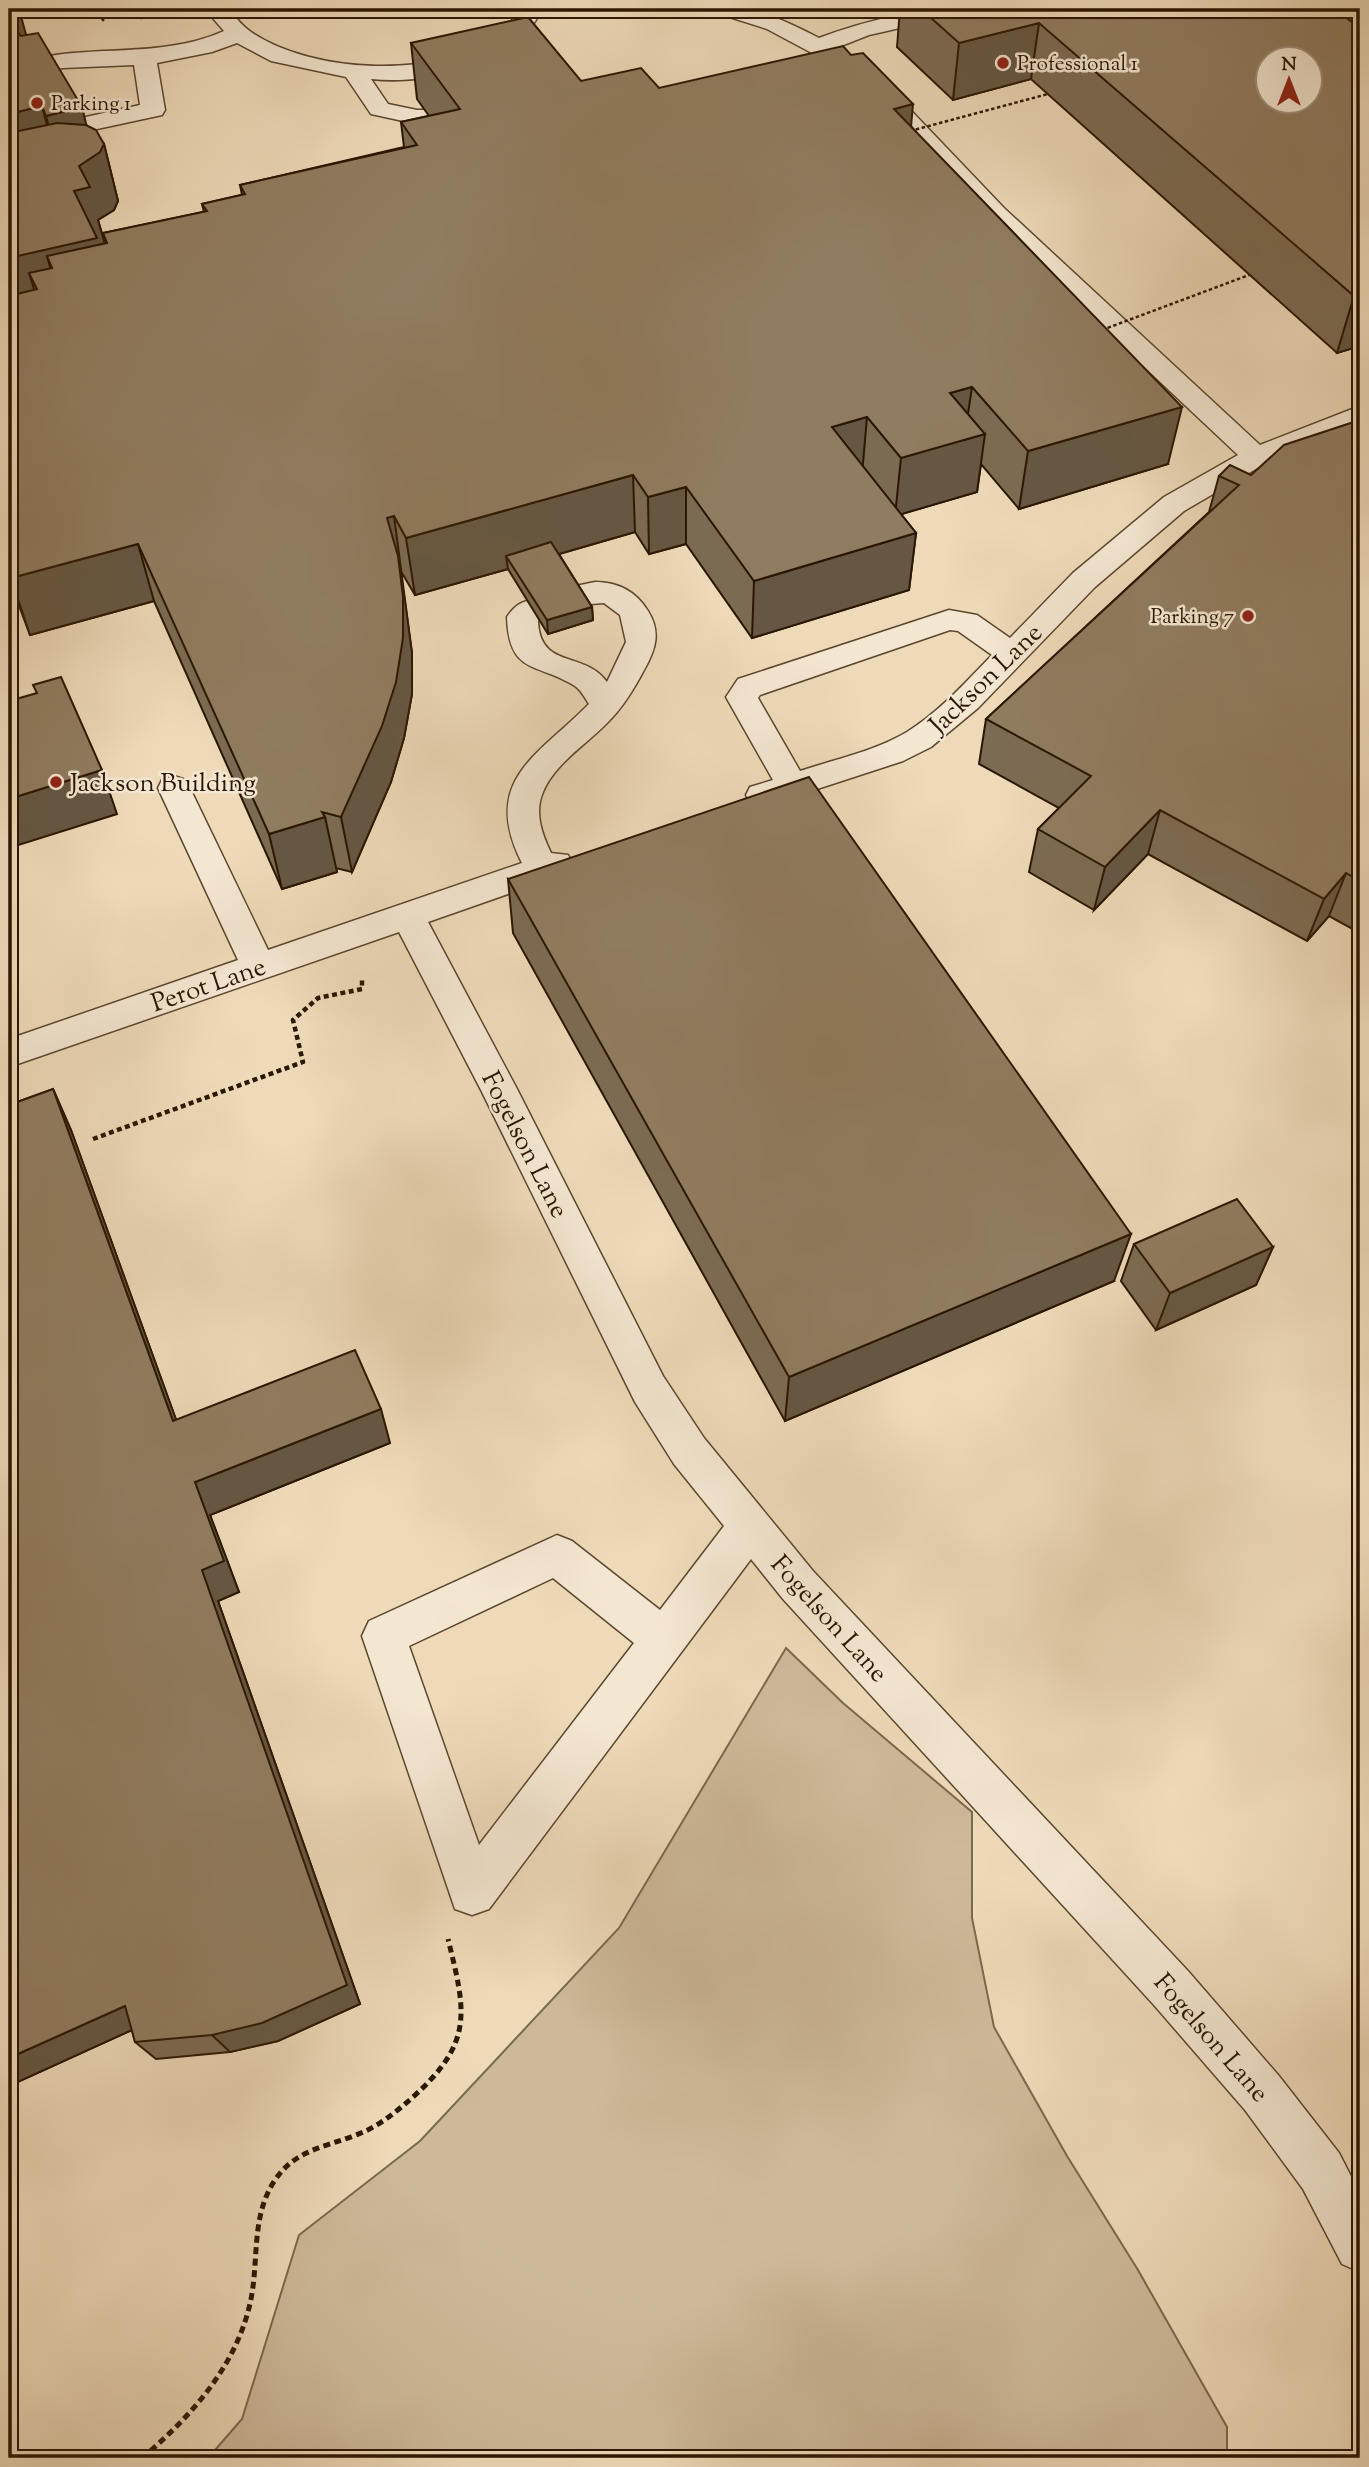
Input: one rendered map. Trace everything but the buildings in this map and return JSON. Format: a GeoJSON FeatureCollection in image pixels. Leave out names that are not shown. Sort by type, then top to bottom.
{"type":"FeatureCollection","features":[{"type":"Feature","properties":{"kind":"street"},"geometry":{"type":"LineString","coordinates":[[216,9],[238,34],[290,60],[355,73],[389,74],[461,62],[520,39],[532,9]]}},
{"type":"Feature","properties":{"kind":"street"},"geometry":{"type":"LineString","coordinates":[[728,9],[775,24],[818,47],[871,82],[995,213],[1255,457]]}},
{"type":"Feature","properties":{"kind":"street"},"geometry":{"type":"LineString","coordinates":[[818,47],[862,30],[954,9]]}},
{"type":"Feature","properties":{"kind":"street"},"geometry":{"type":"LineString","coordinates":[[9,71],[63,61],[145,58],[212,45],[238,34]]}},
{"type":"Feature","properties":{"kind":"street"},"geometry":{"type":"LineString","coordinates":[[9,141],[24,108],[153,110],[145,58]]}},
{"type":"Feature","properties":{"kind":"street"},"geometry":{"type":"LineString","coordinates":[[355,73],[380,109],[394,114],[429,115]]}},
{"type":"Feature","properties":{"kind":"street","name":"Jackson Lane"},"geometry":{"type":"LineString","coordinates":[[739,802],[892,753],[920,739],[943,723],[1004,664],[1084,580],[1174,504],[1255,457],[1360,415]]}},
{"type":"Feature","properties":{"kind":"street"},"geometry":{"type":"LineString","coordinates":[[542,869],[529,846],[523,824],[526,793],[544,764],[614,693],[641,641],[635,613],[612,594],[592,591],[577,595]]}},
{"type":"Feature","properties":{"kind":"street"},"geometry":{"type":"LineString","coordinates":[[533,609],[522,617],[523,640],[537,658],[614,693]]}},
{"type":"Feature","properties":{"kind":"street"},"geometry":{"type":"LineString","coordinates":[[792,785],[742,696],[749,687],[949,620],[966,622],[1004,664],[1024,692]]}},
{"type":"Feature","properties":{"kind":"street"},"geometry":{"type":"LineString","coordinates":[[174,788],[258,966]]}},
{"type":"Feature","properties":{"kind":"street"},"geometry":{"type":"LineString","coordinates":[[407,915],[582,856]]}},
{"type":"Feature","properties":{"kind":"street","name":"Perot Lane"},"geometry":{"type":"LineString","coordinates":[[9,1053],[407,915]]}},
{"type":"Feature","properties":{"kind":"street","name":"Fogelson Lane"},"geometry":{"type":"LineString","coordinates":[[407,915],[499,1089],[649,1390],[689,1451],[799,1585],[1171,1988],[1262,2093],[1321,2171],[1360,2246]]}},
{"type":"Feature","properties":{"kind":"street"},"geometry":{"type":"LineString","coordinates":[[9,1030],[71,1032]]}},
{"type":"Feature","properties":{"kind":"street"},"geometry":{"type":"LineString","coordinates":[[472,1892],[750,1527]]}},
{"type":"Feature","properties":{"kind":"street"},"geometry":{"type":"LineString","coordinates":[[472,1892],[384,1636],[557,1555],[665,1641]]}},
{"type":"Feature","properties":{"kind":"path"},"geometry":{"type":"LineString","coordinates":[[12,12],[31,9]]}},
{"type":"Feature","properties":{"kind":"path"},"geometry":{"type":"LineString","coordinates":[[897,134],[1048,94]]}},
{"type":"Feature","properties":{"kind":"path"},"geometry":{"type":"LineString","coordinates":[[1090,334],[1249,275]]}},
{"type":"Feature","properties":{"kind":"path"},"geometry":{"type":"LineString","coordinates":[[93,1139],[303,1062],[293,1020],[318,998],[362,989],[361,973]]}},
{"type":"Feature","properties":{"kind":"path"},"geometry":{"type":"LineString","coordinates":[[142,2458],[160,2444],[202,2396],[239,2341],[251,2299],[258,2214],[275,2180],[293,2158],[312,2146],[371,2129],[399,2109],[454,2050],[462,2021],[461,1995],[447,1936],[472,1892]]}},
{"type":"Feature","properties":{"kind":"shaded area"},"geometry":{"type":"Polygon","coordinates":[[[786,1648],[843,1703],[972,1812],[972,1918],[994,2027],[1067,2156],[1138,2270],[1227,2427],[1227,2458],[208,2458],[242,2419],[299,2235],[420,2141],[619,1928],[786,1648]]]}},
{"type":"Feature","properties":{"kind":"place","name":"Professional 1"},"geometry":{"type":"Point","coordinates":[1003,63]}},
{"type":"Feature","properties":{"kind":"place","name":"Parking 1"},"geometry":{"type":"Point","coordinates":[37,103]}},
{"type":"Feature","properties":{"kind":"place","name":"Parking 7"},"geometry":{"type":"Point","coordinates":[1248,616]}},
{"type":"Feature","properties":{"kind":"place","name":"Jackson Building"},"geometry":{"type":"Point","coordinates":[56,782]}}]}
